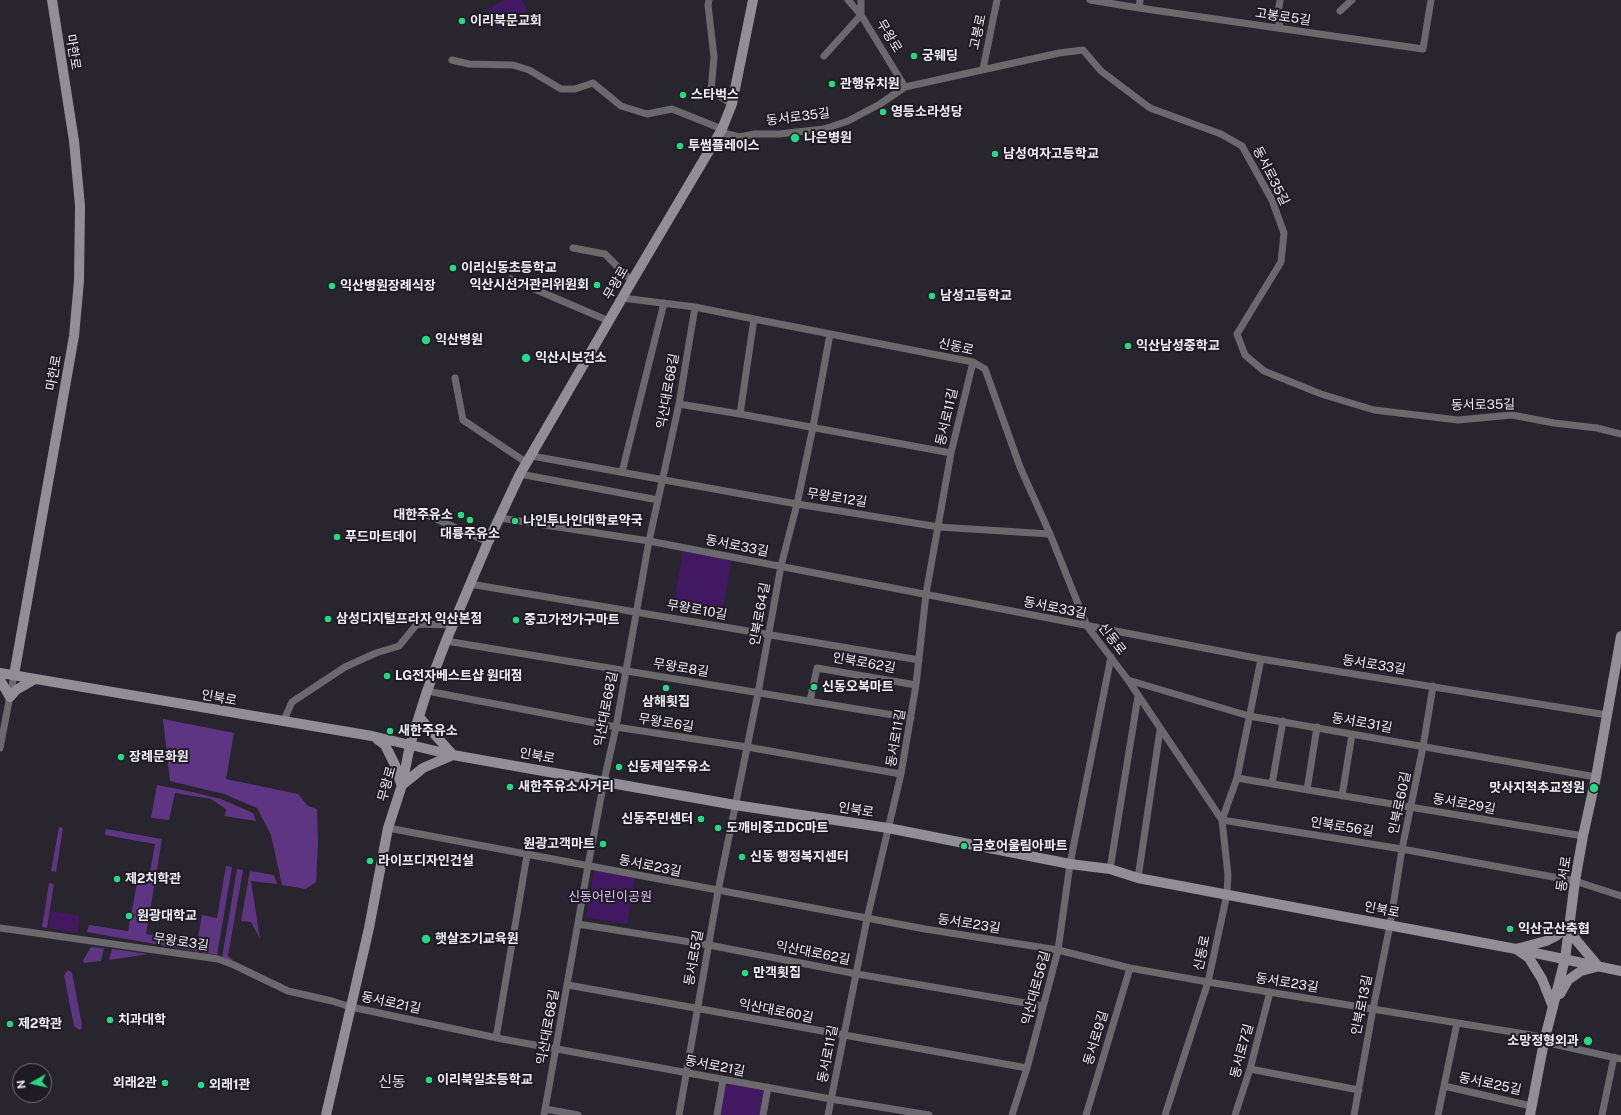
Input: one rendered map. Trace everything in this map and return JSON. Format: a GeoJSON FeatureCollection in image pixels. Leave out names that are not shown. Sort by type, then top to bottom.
{"type":"FeatureCollection","features":[{"type":"Feature","properties":{"kind":"street","name":"마한로"},"geometry":{"type":"LineString","coordinates":[[0,748],[74,336],[79,281],[80,206],[74,141],[52,0]]}},
{"type":"Feature","properties":{"kind":"street"},"geometry":{"type":"LineString","coordinates":[[709,0],[708,5],[714,57],[710,91],[732,104]]}},
{"type":"Feature","properties":{"kind":"street","name":"무왕로"},"geometry":{"type":"LineString","coordinates":[[326,1115],[369,928],[388,828],[402,786],[410,745],[427,691],[446,640],[488,542],[520,474],[721,130],[732,104],[753,0]]}},
{"type":"Feature","properties":{"kind":"street","name":"무왕로"},"geometry":{"type":"LineString","coordinates":[[848,0],[861,15],[905,87]]}},
{"type":"Feature","properties":{"kind":"street"},"geometry":{"type":"LineString","coordinates":[[824,56],[861,15],[862,0]]}},
{"type":"Feature","properties":{"kind":"street","name":"고봉로"},"geometry":{"type":"LineString","coordinates":[[983,69],[997,0]]}},
{"type":"Feature","properties":{"kind":"street","name":"고봉로5길"},"geometry":{"type":"LineString","coordinates":[[1090,0],[1423,49],[1431,0]]}},
{"type":"Feature","properties":{"kind":"street"},"geometry":{"type":"LineString","coordinates":[[1139,8],[1140,0]]}},
{"type":"Feature","properties":{"kind":"street"},"geometry":{"type":"LineString","coordinates":[[1280,0],[1278,15],[1280,28]]}},
{"type":"Feature","properties":{"kind":"street"},"geometry":{"type":"LineString","coordinates":[[1340,11],[1352,0]]}},
{"type":"Feature","properties":{"kind":"street","name":"동서로35길"},"geometry":{"type":"LineString","coordinates":[[452,60],[469,64],[513,65],[529,70],[561,89],[575,89],[593,83],[621,106],[647,114],[672,109],[738,137],[755,134],[779,134],[824,129],[848,121],[880,104],[905,87],[1059,53],[1083,50],[1102,71],[1150,108],[1222,134],[1242,146],[1272,200],[1284,233],[1281,262],[1237,334],[1245,355],[1264,371],[1321,394],[1374,410],[1458,420],[1512,415],[1554,423],[1596,428],[1621,434]]}},
{"type":"Feature","properties":{"kind":"street"},"geometry":{"type":"LineString","coordinates":[[573,248],[605,254],[632,281]]}},
{"type":"Feature","properties":{"kind":"street"},"geometry":{"type":"LineString","coordinates":[[511,279],[609,321]]}},
{"type":"Feature","properties":{"kind":"street","name":"신동로"},"geometry":{"type":"LineString","coordinates":[[622,298],[664,303],[754,319],[973,362],[985,369],[1020,466],[1050,534],[1087,626],[1128,680],[1160,730],[1222,820],[1228,875],[1227,894],[1208,982],[1165,1115]]}},
{"type":"Feature","properties":{"kind":"street"},"geometry":{"type":"LineString","coordinates":[[622,472],[664,303]]}},
{"type":"Feature","properties":{"kind":"street","name":"익산대로68길"},"geometry":{"type":"LineString","coordinates":[[544,1112],[568,985],[588,866],[638,612],[649,542],[679,404],[694,308]]}},
{"type":"Feature","properties":{"kind":"street"},"geometry":{"type":"LineString","coordinates":[[740,414],[754,319]]}},
{"type":"Feature","properties":{"kind":"street","name":"인북로64길"},"geometry":{"type":"LineString","coordinates":[[735,805],[758,693],[781,566],[797,504],[830,334]]}},
{"type":"Feature","properties":{"kind":"street","name":"동서로11길"},"geometry":{"type":"LineString","coordinates":[[828,1115],[867,919],[902,774],[916,685],[926,594],[951,453],[973,362]]}},
{"type":"Feature","properties":{"kind":"street"},"geometry":{"type":"LineString","coordinates":[[455,378],[463,420],[529,460]]}},
{"type":"Feature","properties":{"kind":"street"},"geometry":{"type":"LineString","coordinates":[[679,404],[951,453]]}},
{"type":"Feature","properties":{"kind":"street","name":"무왕로12길"},"geometry":{"type":"LineString","coordinates":[[529,460],[622,472],[797,504],[939,527],[1050,534]]}},
{"type":"Feature","properties":{"kind":"street"},"geometry":{"type":"LineString","coordinates":[[520,474],[658,500]]}},
{"type":"Feature","properties":{"kind":"street"},"geometry":{"type":"LineString","coordinates":[[418,511],[488,542]]}},
{"type":"Feature","properties":{"kind":"street","name":"동서로33길"},"geometry":{"type":"LineString","coordinates":[[500,518],[649,542],[781,566],[1261,659],[1607,714]]}},
{"type":"Feature","properties":{"kind":"street","name":"무왕로10길"},"geometry":{"type":"LineString","coordinates":[[470,584],[919,660]]}},
{"type":"Feature","properties":{"kind":"street"},"geometry":{"type":"LineString","coordinates":[[283,722],[292,702],[345,667],[376,653],[399,646],[417,624],[453,625]]}},
{"type":"Feature","properties":{"kind":"street","name":"동서로"},"geometry":{"type":"LineString","coordinates":[[1530,1110],[1544,1042],[1565,958],[1575,881],[1596,777],[1621,636]]}},
{"type":"Feature","properties":{"kind":"street","name":"무왕로8길"},"geometry":{"type":"LineString","coordinates":[[446,640],[911,718]]}},
{"type":"Feature","properties":{"kind":"street"},"geometry":{"type":"LineString","coordinates":[[1070,864],[1111,657]]}},
{"type":"Feature","properties":{"kind":"street"},"geometry":{"type":"LineString","coordinates":[[1222,820],[1237,778],[1261,659]]}},
{"type":"Feature","properties":{"kind":"street","name":"인북로62길"},"geometry":{"type":"LineString","coordinates":[[810,701],[817,668],[916,685]]}},
{"type":"Feature","properties":{"kind":"street","name":"인북로"},"geometry":{"type":"LineString","coordinates":[[0,673],[372,736],[453,755],[735,805],[888,828],[1070,864],[1110,869],[1138,878],[1565,958],[1621,971]]}},
{"type":"Feature","properties":{"kind":"street"},"geometry":{"type":"LineString","coordinates":[[0,680],[10,697],[16,690],[35,679]]}},
{"type":"Feature","properties":{"kind":"street","name":"동서로31길"},"geometry":{"type":"LineString","coordinates":[[1128,680],[1249,716],[1596,777]]}},
{"type":"Feature","properties":{"kind":"street","name":"인북로60길"},"geometry":{"type":"LineString","coordinates":[[1390,925],[1402,849],[1423,747],[1433,686]]}},
{"type":"Feature","properties":{"kind":"street","name":"무왕로6길"},"geometry":{"type":"LineString","coordinates":[[427,691],[616,727],[746,747],[902,774]]}},
{"type":"Feature","properties":{"kind":"street"},"geometry":{"type":"LineString","coordinates":[[1110,869],[1138,696]]}},
{"type":"Feature","properties":{"kind":"street"},"geometry":{"type":"LineString","coordinates":[[372,736],[386,745],[402,786],[423,768],[453,755],[419,717]]}},
{"type":"Feature","properties":{"kind":"street"},"geometry":{"type":"LineString","coordinates":[[1272,784],[1283,721]]}},
{"type":"Feature","properties":{"kind":"street"},"geometry":{"type":"LineString","coordinates":[[1307,790],[1317,727]]}},
{"type":"Feature","properties":{"kind":"street"},"geometry":{"type":"LineString","coordinates":[[1138,878],[1160,730]]}},
{"type":"Feature","properties":{"kind":"street"},"geometry":{"type":"LineString","coordinates":[[1342,796],[1352,734]]}},
{"type":"Feature","properties":{"kind":"street","name":"동서로29길"},"geometry":{"type":"LineString","coordinates":[[1237,778],[1583,836]]}},
{"type":"Feature","properties":{"kind":"street","name":"동서로5길"},"geometry":{"type":"LineString","coordinates":[[679,1115],[718,891],[735,805]]}},
{"type":"Feature","properties":{"kind":"street","name":"인북로56길"},"geometry":{"type":"LineString","coordinates":[[1222,820],[1402,849],[1575,881],[1621,896]]}},
{"type":"Feature","properties":{"kind":"street","name":"동서로23길"},"geometry":{"type":"LineString","coordinates":[[388,828],[867,919],[1058,950],[1130,968],[1537,1036],[1544,1042],[1617,1058]]}},
{"type":"Feature","properties":{"kind":"street"},"geometry":{"type":"LineString","coordinates":[[496,1038],[527,855]]}},
{"type":"Feature","properties":{"kind":"street","name":"익산대로56길"},"geometry":{"type":"LineString","coordinates":[[1012,1115],[1027,1068],[1058,950],[1070,864]]}},
{"type":"Feature","properties":{"kind":"street"},"geometry":{"type":"LineString","coordinates":[[1516,949],[1546,941],[1556,936],[1570,923],[1576,940],[1598,966],[1582,971],[1568,980],[1553,1007]]}},
{"type":"Feature","properties":{"kind":"street","name":"익산대로62길"},"geometry":{"type":"LineString","coordinates":[[578,924],[709,945],[856,974],[1043,1006]]}},
{"type":"Feature","properties":{"kind":"street","name":"인북로13길"},"geometry":{"type":"LineString","coordinates":[[1354,1115],[1390,925]]}},
{"type":"Feature","properties":{"kind":"street","name":"무왕로3길"},"geometry":{"type":"LineString","coordinates":[[0,928],[218,960],[234,965],[288,991],[351,1007]]}},
{"type":"Feature","properties":{"kind":"street"},"geometry":{"type":"LineString","coordinates":[[1516,949],[1532,963],[1542,979],[1553,1007]]}},
{"type":"Feature","properties":{"kind":"street","name":"동서로9길"},"geometry":{"type":"LineString","coordinates":[[1086,1115],[1130,968]]}},
{"type":"Feature","properties":{"kind":"street","name":"익산대로60길"},"geometry":{"type":"LineString","coordinates":[[568,985],[1027,1068]]}},
{"type":"Feature","properties":{"kind":"street","name":"동서로7길"},"geometry":{"type":"LineString","coordinates":[[1235,1115],[1250,1069],[1270,992]]}},
{"type":"Feature","properties":{"kind":"street","name":"동서로21길"},"geometry":{"type":"LineString","coordinates":[[351,1007],[496,1038],[723,1080],[929,1115]]}},
{"type":"Feature","properties":{"kind":"street","name":"동서로25길"},"geometry":{"type":"LineString","coordinates":[[1438,1115],[1457,1023]]}},
{"type":"Feature","properties":{"kind":"street"},"geometry":{"type":"LineString","coordinates":[[1602,1115],[1617,1058]]}},
{"type":"Feature","properties":{"kind":"street"},"geometry":{"type":"LineString","coordinates":[[1250,1069],[1359,1090]]}},
{"type":"Feature","properties":{"kind":"street"},"geometry":{"type":"LineString","coordinates":[[716,1115],[723,1080]]}},
{"type":"Feature","properties":{"kind":"street","name":"동서로25길"},"geometry":{"type":"LineString","coordinates":[[1444,1086],[1530,1110]]}},
{"type":"Feature","properties":{"kind":"street"},"geometry":{"type":"LineString","coordinates":[[763,1115],[768,1087]]}},
{"type":"Feature","properties":{"kind":"street"},"geometry":{"type":"LineString","coordinates":[[544,1112],[578,1115]]}},
{"type":"Feature","properties":{"kind":"green space"},"geometry":{"type":"Polygon","coordinates":[[[503,0],[522,0],[528,10],[499,29],[487,10],[503,0]]]}},
{"type":"Feature","properties":{"kind":"green space"},"geometry":{"type":"Polygon","coordinates":[[[683,551],[732,559],[723,608],[674,600],[683,551]]]}},
{"type":"Feature","properties":{"kind":"green space","name":"신동어린이공원"},"geometry":{"type":"Polygon","coordinates":[[[594,870],[635,878],[627,924],[586,917],[594,870]]]}},
{"type":"Feature","properties":{"kind":"green space"},"geometry":{"type":"Polygon","coordinates":[[[52,911],[80,916],[77,933],[49,928],[52,911]]]}},
{"type":"Feature","properties":{"kind":"green space"},"geometry":{"type":"Polygon","coordinates":[[[725,1082],[765,1089],[760,1115],[719,1115],[725,1082]]]}},
{"type":"Feature","properties":{"kind":"shaded area"},"geometry":{"type":"Polygon","coordinates":[[[163,719],[234,733],[226,779],[298,794],[308,806],[317,809],[318,844],[316,882],[306,889],[282,885],[271,835],[257,808],[224,794],[170,781],[163,719]]]}},
{"type":"Feature","properties":{"kind":"shaded area"},"geometry":{"type":"Polygon","coordinates":[[[157,785],[221,799],[253,813],[256,821],[225,816],[226,809],[211,799],[175,793],[169,820],[151,818],[157,785]]]}},
{"type":"Feature","properties":{"kind":"shaded area"},"geometry":{"type":"Polygon","coordinates":[[[59,827],[63,828],[56,872],[51,871],[59,827]]]}},
{"type":"Feature","properties":{"kind":"shaded area"},"geometry":{"type":"Polygon","coordinates":[[[106,829],[162,839],[146,934],[197,943],[202,915],[217,918],[226,866],[232,867],[217,955],[87,932],[89,925],[128,931],[139,872],[150,873],[155,844],[105,835],[106,829]]]}},
{"type":"Feature","properties":{"kind":"shaded area"},"geometry":{"type":"Polygon","coordinates":[[[237,869],[243,870],[228,956],[233,960],[232,963],[222,958],[237,869]]]}},
{"type":"Feature","properties":{"kind":"shaded area"},"geometry":{"type":"Polygon","coordinates":[[[250,871],[274,875],[277,884],[251,881],[260,939],[251,922],[241,921],[250,871]]]}},
{"type":"Feature","properties":{"kind":"shaded area"},"geometry":{"type":"Polygon","coordinates":[[[49,883],[54,884],[47,928],[42,927],[49,883]]]}},
{"type":"Feature","properties":{"kind":"shaded area"},"geometry":{"type":"Polygon","coordinates":[[[91,947],[104,948],[101,961],[84,963],[83,960],[91,947]]]}},
{"type":"Feature","properties":{"kind":"shaded area"},"geometry":{"type":"Polygon","coordinates":[[[112,949],[149,954],[109,960],[112,949]]]}},
{"type":"Feature","properties":{"kind":"shaded area"},"geometry":{"type":"Polygon","coordinates":[[[68,970],[72,973],[82,1025],[81,1029],[79,1030],[74,1026],[64,975],[68,970]]]}},
{"type":"Feature","properties":{"kind":"place","name":"이리북문교회"},"geometry":{"type":"Point","coordinates":[462,21]}},
{"type":"Feature","properties":{"kind":"place","name":"궁웨딩"},"geometry":{"type":"Point","coordinates":[914,56]}},
{"type":"Feature","properties":{"kind":"place","name":"관행유치원"},"geometry":{"type":"Point","coordinates":[832,84]}},
{"type":"Feature","properties":{"kind":"place","name":"스타벅스"},"geometry":{"type":"Point","coordinates":[683,95]}},
{"type":"Feature","properties":{"kind":"place","name":"영등소라성당"},"geometry":{"type":"Point","coordinates":[883,112]}},
{"type":"Feature","properties":{"kind":"place","name":"나은병원"},"geometry":{"type":"Point","coordinates":[795,138]}},
{"type":"Feature","properties":{"kind":"place","name":"투썸플레이스"},"geometry":{"type":"Point","coordinates":[680,146]}},
{"type":"Feature","properties":{"kind":"place","name":"남성여자고등학교"},"geometry":{"type":"Point","coordinates":[995,154]}},
{"type":"Feature","properties":{"kind":"place","name":"이리신동초등학교"},"geometry":{"type":"Point","coordinates":[453,268]}},
{"type":"Feature","properties":{"kind":"place","name":"익산시선거관리위원회"},"geometry":{"type":"Point","coordinates":[597,285]}},
{"type":"Feature","properties":{"kind":"place","name":"익산병원장례식장"},"geometry":{"type":"Point","coordinates":[332,286]}},
{"type":"Feature","properties":{"kind":"place","name":"남성고등학교"},"geometry":{"type":"Point","coordinates":[932,296]}},
{"type":"Feature","properties":{"kind":"place","name":"익산병원"},"geometry":{"type":"Point","coordinates":[426,340]}},
{"type":"Feature","properties":{"kind":"place","name":"익산남성중학교"},"geometry":{"type":"Point","coordinates":[1128,346]}},
{"type":"Feature","properties":{"kind":"place","name":"익산시보건소"},"geometry":{"type":"Point","coordinates":[526,358]}},
{"type":"Feature","properties":{"kind":"place","name":"대한주유소"},"geometry":{"type":"Point","coordinates":[461,515]}},
{"type":"Feature","properties":{"kind":"place","name":"대륭주유소"},"geometry":{"type":"Point","coordinates":[470,520]}},
{"type":"Feature","properties":{"kind":"place","name":"나인투나인대학로약국"},"geometry":{"type":"Point","coordinates":[515,521]}},
{"type":"Feature","properties":{"kind":"place","name":"푸드마트데이"},"geometry":{"type":"Point","coordinates":[337,537]}},
{"type":"Feature","properties":{"kind":"place","name":"삼성디지털프라자 익산본점"},"geometry":{"type":"Point","coordinates":[328,619]}},
{"type":"Feature","properties":{"kind":"place","name":"중고가전가구마트"},"geometry":{"type":"Point","coordinates":[516,620]}},
{"type":"Feature","properties":{"kind":"place","name":"LG전자베스트샵 원대점"},"geometry":{"type":"Point","coordinates":[387,676]}},
{"type":"Feature","properties":{"kind":"place","name":"신동오복마트"},"geometry":{"type":"Point","coordinates":[814,687]}},
{"type":"Feature","properties":{"kind":"place","name":"삼해횟집"},"geometry":{"type":"Point","coordinates":[666,688]}},
{"type":"Feature","properties":{"kind":"place","name":"새한주유소"},"geometry":{"type":"Point","coordinates":[390,731]}},
{"type":"Feature","properties":{"kind":"place","name":"장례문화원"},"geometry":{"type":"Point","coordinates":[121,757]}},
{"type":"Feature","properties":{"kind":"place","name":"신동제일주유소"},"geometry":{"type":"Point","coordinates":[619,767]}},
{"type":"Feature","properties":{"kind":"place","name":"새한주유소사거리"},"geometry":{"type":"Point","coordinates":[510,787]}},
{"type":"Feature","properties":{"kind":"place","name":"맛사지척추교정원"},"geometry":{"type":"Point","coordinates":[1594,788]}},
{"type":"Feature","properties":{"kind":"place","name":"신동주민센터"},"geometry":{"type":"Point","coordinates":[701,819]}},
{"type":"Feature","properties":{"kind":"place","name":"도깨비중고DC마트"},"geometry":{"type":"Point","coordinates":[718,828]}},
{"type":"Feature","properties":{"kind":"place","name":"원광고객마트"},"geometry":{"type":"Point","coordinates":[603,844]}},
{"type":"Feature","properties":{"kind":"place","name":"금호어울림아파트"},"geometry":{"type":"Point","coordinates":[964,846]}},
{"type":"Feature","properties":{"kind":"place","name":"신동 행정복지센터"},"geometry":{"type":"Point","coordinates":[742,857]}},
{"type":"Feature","properties":{"kind":"place","name":"라이프디자인건설"},"geometry":{"type":"Point","coordinates":[370,861]}},
{"type":"Feature","properties":{"kind":"place","name":"제2치학관"},"geometry":{"type":"Point","coordinates":[117,879]}},
{"type":"Feature","properties":{"kind":"place","name":"원광대학교"},"geometry":{"type":"Point","coordinates":[129,916]}},
{"type":"Feature","properties":{"kind":"place","name":"익산군산축협"},"geometry":{"type":"Point","coordinates":[1510,929]}},
{"type":"Feature","properties":{"kind":"place","name":"햇살조기교육원"},"geometry":{"type":"Point","coordinates":[426,939]}},
{"type":"Feature","properties":{"kind":"place","name":"만객횟집"},"geometry":{"type":"Point","coordinates":[745,973]}},
{"type":"Feature","properties":{"kind":"place","name":"치과대학"},"geometry":{"type":"Point","coordinates":[110,1020]}},
{"type":"Feature","properties":{"kind":"place","name":"제2학관"},"geometry":{"type":"Point","coordinates":[10,1024]}},
{"type":"Feature","properties":{"kind":"place","name":"소망정형외과"},"geometry":{"type":"Point","coordinates":[1588,1041]}},
{"type":"Feature","properties":{"kind":"place","name":"이리북일초등학교"},"geometry":{"type":"Point","coordinates":[429,1080]}},
{"type":"Feature","properties":{"kind":"place","name":"외래2관"},"geometry":{"type":"Point","coordinates":[165,1083]}},
{"type":"Feature","properties":{"kind":"place","name":"외래1관"},"geometry":{"type":"Point","coordinates":[201,1085]}},
{"type":"Feature","properties":{"kind":"district","name":"신동"},"geometry":{"type":"Point","coordinates":[392,1082]}}]}
